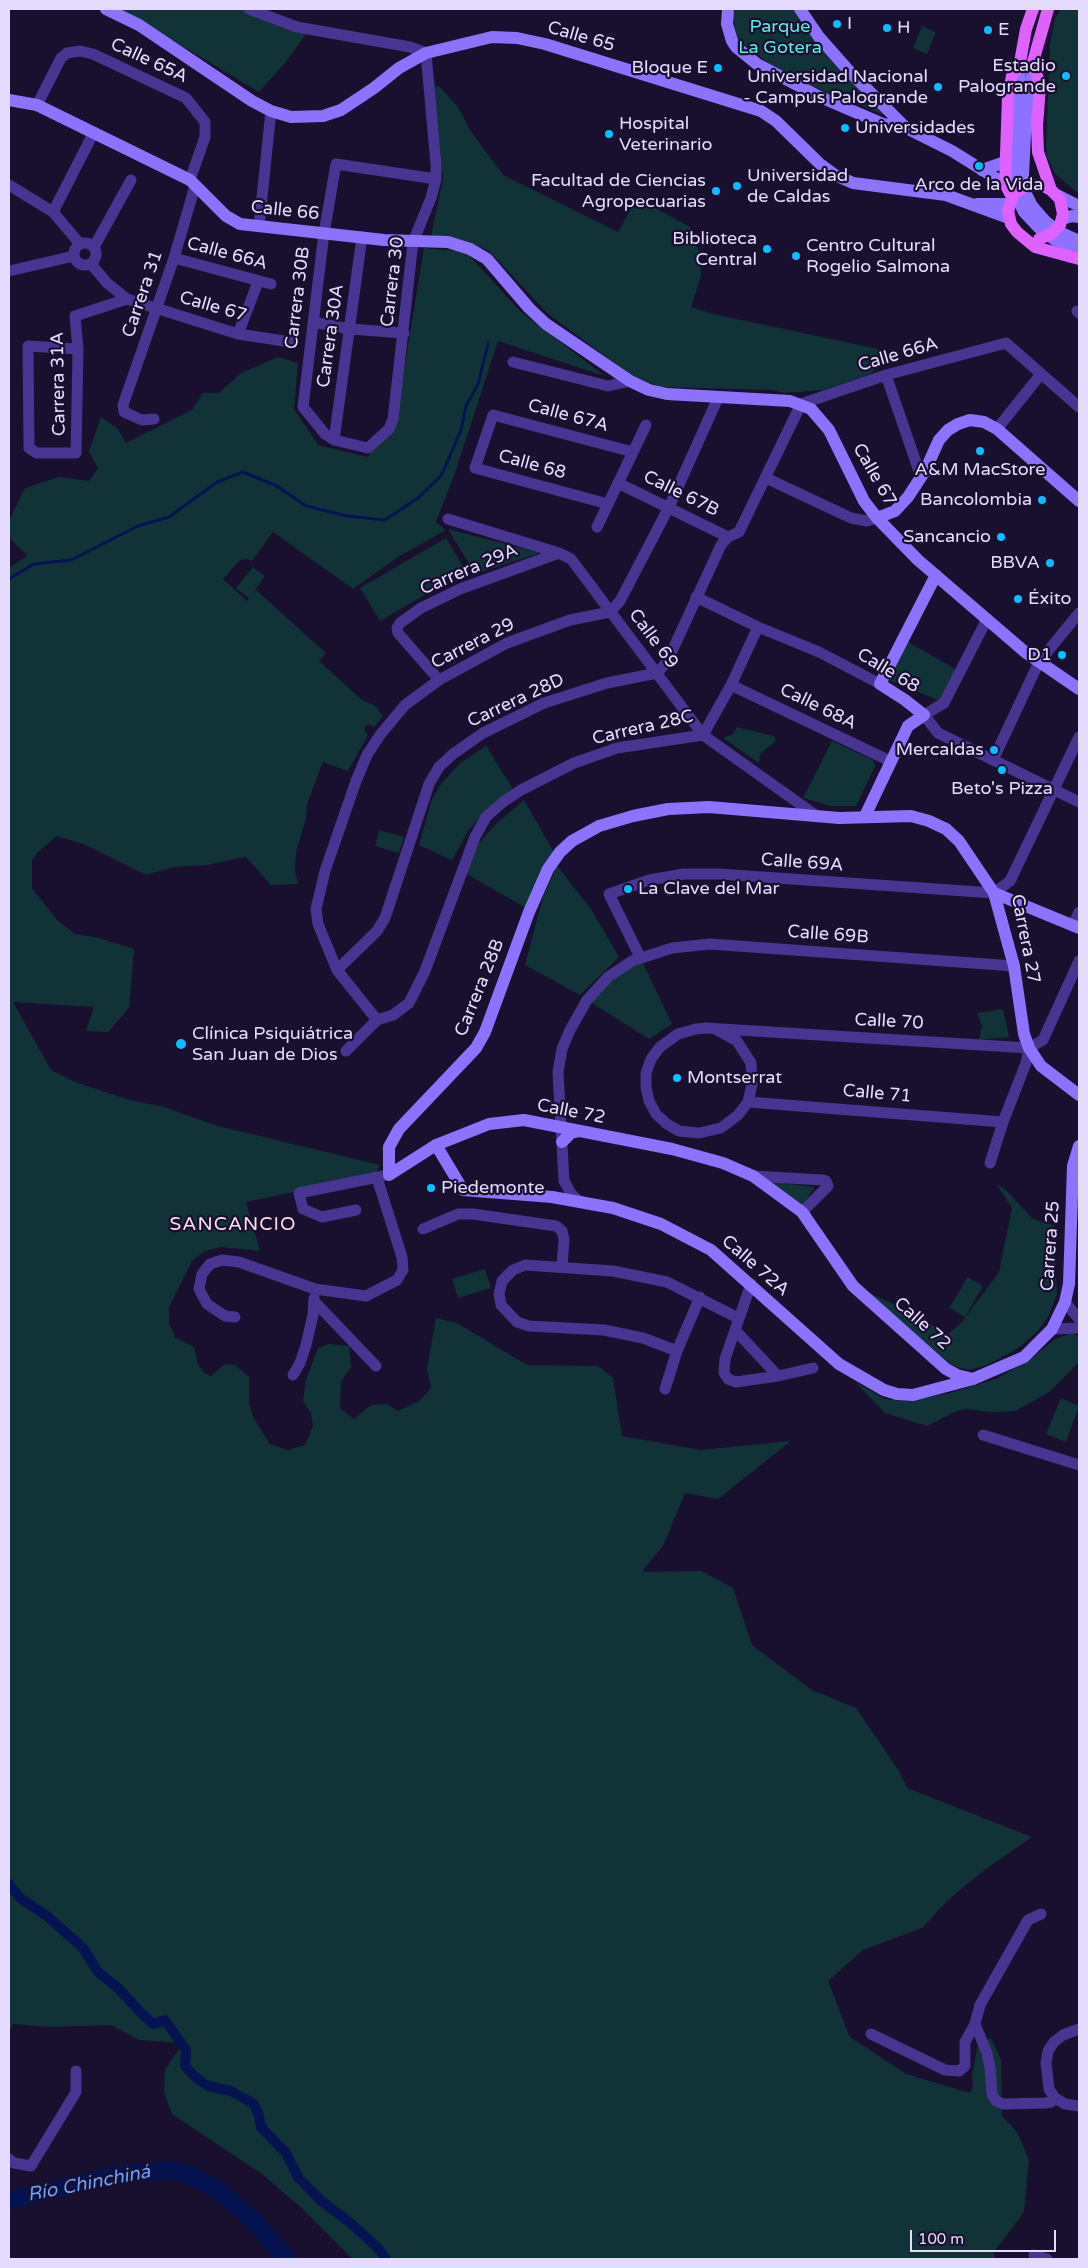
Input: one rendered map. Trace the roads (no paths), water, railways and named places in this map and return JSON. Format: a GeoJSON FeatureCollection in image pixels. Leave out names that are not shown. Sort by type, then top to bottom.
{"type":"FeatureCollection","features":[{"type":"Feature","properties":{"kind":"main road"},"geometry":{"type":"LineString","coordinates":[[1022,236],[1039,239],[1051,234],[1061,222],[1062,209],[1051,190],[1038,152],[1037,126],[1040,86],[1027,62],[1026,29],[1033,9]]}},
{"type":"Feature","properties":{"kind":"main road"},"geometry":{"type":"LineString","coordinates":[[1048,9],[1027,62],[1012,76],[1008,96],[1005,162],[1010,194],[1009,218],[1014,228],[1035,247],[1079,259]]}},
{"type":"Feature","properties":{"kind":"main road"},"geometry":{"type":"LineString","coordinates":[[1010,194],[1030,185],[1051,190]]}},
{"type":"Feature","properties":{"kind":"street","name":"Calle 65"},"geometry":{"type":"LineString","coordinates":[[106,9],[139,25],[271,111],[291,117],[308,118],[333,113],[355,102],[399,68],[426,53],[492,37],[517,38],[545,44],[761,111],[776,121],[820,164],[836,175],[853,183],[884,188],[928,191],[972,204]]}},
{"type":"Feature","properties":{"kind":"street"},"geometry":{"type":"LineString","coordinates":[[249,9],[297,27],[410,47],[426,53]]}},
{"type":"Feature","properties":{"kind":"street"},"geometry":{"type":"LineString","coordinates":[[800,9],[819,38],[849,72],[891,111],[906,128]]}},
{"type":"Feature","properties":{"kind":"street"},"geometry":{"type":"LineString","coordinates":[[727,11],[726,24],[732,41],[736,47],[757,64],[818,96],[883,124],[906,128],[952,151],[982,170],[1010,194]]}},
{"type":"Feature","properties":{"kind":"street","name":"Calle 65A"},"geometry":{"type":"LineString","coordinates":[[37,105],[60,58],[68,53],[80,51],[93,54],[186,98],[205,122],[205,137],[193,183]]}},
{"type":"Feature","properties":{"kind":"street","name":"Carrera 30"},"geometry":{"type":"LineString","coordinates":[[334,440],[368,448],[389,429],[393,418],[413,242],[431,198],[436,179],[426,53]]}},
{"type":"Feature","properties":{"kind":"street"},"geometry":{"type":"LineString","coordinates":[[1027,62],[1023,164],[1025,192],[1032,206],[1045,221],[1059,232],[1079,240]]}},
{"type":"Feature","properties":{"kind":"street"},"geometry":{"type":"LineString","coordinates":[[1027,62],[1014,164],[1017,197],[1024,212],[1038,228],[1055,240],[1079,250]]}},
{"type":"Feature","properties":{"kind":"street","name":"Calle 66"},"geometry":{"type":"LineString","coordinates":[[9,100],[37,105],[193,183],[226,216],[240,224],[413,242],[448,242],[470,249],[487,259],[529,308],[546,324],[630,381]]}},
{"type":"Feature","properties":{"kind":"street"},"geometry":{"type":"LineString","coordinates":[[259,226],[271,111]]}},
{"type":"Feature","properties":{"kind":"street"},"geometry":{"type":"LineString","coordinates":[[53,212],[94,132]]}},
{"type":"Feature","properties":{"kind":"street"},"geometry":{"type":"LineString","coordinates":[[982,170],[1005,162]]}},
{"type":"Feature","properties":{"kind":"street","name":"Carrera 30B"},"geometry":{"type":"LineString","coordinates":[[334,440],[325,434],[303,406],[324,233],[336,164],[436,179]]}},
{"type":"Feature","properties":{"kind":"street"},"geometry":{"type":"LineString","coordinates":[[94,248],[131,180]]}},
{"type":"Feature","properties":{"kind":"street","name":"Carrera 31"},"geometry":{"type":"LineString","coordinates":[[154,420],[142,420],[124,412],[123,405],[174,258],[193,183]]}},
{"type":"Feature","properties":{"kind":"street"},"geometry":{"type":"LineString","coordinates":[[9,186],[53,212],[80,244],[88,244],[94,248],[96,254],[91,264],[80,264],[74,256],[75,250],[80,244]]}},
{"type":"Feature","properties":{"kind":"street"},"geometry":{"type":"LineString","coordinates":[[1051,190],[1079,206]]}},
{"type":"Feature","properties":{"kind":"street"},"geometry":{"type":"LineString","coordinates":[[972,204],[1010,194]]}},
{"type":"Feature","properties":{"kind":"street"},"geometry":{"type":"LineString","coordinates":[[972,204],[1009,218]]}},
{"type":"Feature","properties":{"kind":"street"},"geometry":{"type":"LineString","coordinates":[[1061,222],[1072,216],[1079,217]]}},
{"type":"Feature","properties":{"kind":"street","name":"Carrera 30A"},"geometry":{"type":"LineString","coordinates":[[334,440],[362,237]]}},
{"type":"Feature","properties":{"kind":"street"},"geometry":{"type":"LineString","coordinates":[[9,271],[74,256]]}},
{"type":"Feature","properties":{"kind":"street","name":"Calle 66A"},"geometry":{"type":"LineString","coordinates":[[174,258],[271,284]]}},
{"type":"Feature","properties":{"kind":"street","name":"Calle 67"},"geometry":{"type":"LineString","coordinates":[[91,264],[107,283],[128,299],[238,334],[291,342]]}},
{"type":"Feature","properties":{"kind":"street"},"geometry":{"type":"LineString","coordinates":[[238,334],[258,282]]}},
{"type":"Feature","properties":{"kind":"street","name":"Carrera 31A"},"geometry":{"type":"LineString","coordinates":[[78,348],[28,346],[29,448],[37,453],[76,453],[78,348],[74,316],[128,299]]}},
{"type":"Feature","properties":{"kind":"street"},"geometry":{"type":"LineString","coordinates":[[313,322],[350,328],[404,332]]}},
{"type":"Feature","properties":{"kind":"street","name":"Calle 66A"},"geometry":{"type":"LineString","coordinates":[[801,404],[886,375],[1006,343],[1042,374]]}},
{"type":"Feature","properties":{"kind":"street"},"geometry":{"type":"LineString","coordinates":[[513,362],[608,386],[630,381],[649,390],[667,394],[790,401],[801,404],[739,532],[728,537],[721,545],[667,662],[657,673]]}},
{"type":"Feature","properties":{"kind":"street"},"geometry":{"type":"LineString","coordinates":[[997,428],[1042,374],[1079,407]]}},
{"type":"Feature","properties":{"kind":"street"},"geometry":{"type":"LineString","coordinates":[[886,375],[921,477]]}},
{"type":"Feature","properties":{"kind":"street"},"geometry":{"type":"LineString","coordinates":[[610,612],[620,601],[669,507],[718,398]]}},
{"type":"Feature","properties":{"kind":"street","name":"Calle 67"},"geometry":{"type":"LineString","coordinates":[[801,404],[811,409],[829,430],[864,500],[877,518],[918,560],[987,619],[1040,662],[1079,689]]}},
{"type":"Feature","properties":{"kind":"street","name":"Calle 67A"},"geometry":{"type":"LineString","coordinates":[[475,468],[493,415],[633,452]]}},
{"type":"Feature","properties":{"kind":"street"},"geometry":{"type":"LineString","coordinates":[[766,478],[851,518],[867,521],[895,511],[908,497],[921,477],[939,440],[948,430],[970,420],[984,422],[997,428],[1079,502]]}},
{"type":"Feature","properties":{"kind":"street"},"geometry":{"type":"LineString","coordinates":[[597,528],[646,425]]}},
{"type":"Feature","properties":{"kind":"street","name":"Calle 68"},"geometry":{"type":"LineString","coordinates":[[475,468],[608,504]]}},
{"type":"Feature","properties":{"kind":"street","name":"Calle 67B"},"geometry":{"type":"LineString","coordinates":[[618,483],[728,537]]}},
{"type":"Feature","properties":{"kind":"street","name":"Calle 69"},"geometry":{"type":"LineString","coordinates":[[448,519],[559,553],[571,559],[703,735],[814,814]]}},
{"type":"Feature","properties":{"kind":"street","name":"Carrera 29A"},"geometry":{"type":"LineString","coordinates":[[438,680],[398,632],[397,628],[421,608],[460,589],[559,553]]}},
{"type":"Feature","properties":{"kind":"street"},"geometry":{"type":"LineString","coordinates":[[880,684],[936,575]]}},
{"type":"Feature","properties":{"kind":"street","name":"Calle 68"},"geometry":{"type":"LineString","coordinates":[[696,597],[758,627],[819,652],[880,684],[906,700],[924,715],[938,733],[1079,802]]}},
{"type":"Feature","properties":{"kind":"street","name":"Carrera 29"},"geometry":{"type":"LineString","coordinates":[[337,970],[318,924],[316,909],[324,871],[356,781],[368,755],[394,716],[405,705],[438,680],[514,640],[570,620],[610,612]]}},
{"type":"Feature","properties":{"kind":"street"},"geometry":{"type":"LineString","coordinates":[[993,760],[1040,662],[1079,613]]}},
{"type":"Feature","properties":{"kind":"street"},"geometry":{"type":"LineString","coordinates":[[865,816],[908,726],[944,703],[987,619]]}},
{"type":"Feature","properties":{"kind":"street","name":"Carrera 28C"},"geometry":{"type":"LineString","coordinates":[[346,1050],[377,1020],[392,1015],[408,1003],[425,971],[475,837],[486,817],[502,802],[521,790],[574,763],[617,748],[703,735],[731,685],[758,627]]}},
{"type":"Feature","properties":{"kind":"street","name":"Carrera 28D"},"geometry":{"type":"LineString","coordinates":[[337,970],[376,930],[385,918],[429,784],[439,768],[453,754],[483,733],[544,703],[607,683],[657,673]]}},
{"type":"Feature","properties":{"kind":"street","name":"Calle 68A"},"geometry":{"type":"LineString","coordinates":[[731,685],[890,761]]}},
{"type":"Feature","properties":{"kind":"street","name":"Carrera 27"},"geometry":{"type":"LineString","coordinates":[[1029,1048],[1024,1034],[1014,966],[994,893],[1010,882],[1079,737]]}},
{"type":"Feature","properties":{"kind":"street","name":"Calle 69"},"geometry":{"type":"LineString","coordinates":[[560,852],[572,841],[599,826],[633,816],[668,810],[708,807],[814,814],[839,818],[911,816],[929,821],[946,829],[959,841],[994,893]]}},
{"type":"Feature","properties":{"kind":"street","name":"Carrera 28B"},"geometry":{"type":"LineString","coordinates":[[383,1176],[389,1147],[399,1129],[476,1048],[485,1032],[529,912],[548,869],[560,852]]}},
{"type":"Feature","properties":{"kind":"street","name":"Calle 69A"},"geometry":{"type":"LineString","coordinates":[[640,957],[609,894],[650,880],[684,874],[719,874],[994,893]]}},
{"type":"Feature","properties":{"kind":"street"},"geometry":{"type":"LineString","coordinates":[[994,893],[1076,927],[1079,912]]}},
{"type":"Feature","properties":{"kind":"street","name":"Calle 69B"},"geometry":{"type":"LineString","coordinates":[[564,1181],[558,1072],[562,1049],[570,1030],[587,1000],[608,977],[640,957],[672,948],[710,944],[1014,966]]}},
{"type":"Feature","properties":{"kind":"street"},"geometry":{"type":"LineString","coordinates":[[990,1163],[1003,1122],[1026,1063],[1029,1048],[1043,1040],[1079,961]]}},
{"type":"Feature","properties":{"kind":"street"},"geometry":{"type":"LineString","coordinates":[[337,970],[377,1020]]}},
{"type":"Feature","properties":{"kind":"street","name":"Calle 70"},"geometry":{"type":"LineString","coordinates":[[679,1131],[667,1124],[656,1114],[649,1101],[646,1087],[646,1073],[651,1059],[660,1047],[678,1034],[696,1030],[717,1030],[1029,1048]]}},
{"type":"Feature","properties":{"kind":"street"},"geometry":{"type":"LineString","coordinates":[[672,1149],[679,1131],[699,1133],[720,1128],[738,1115],[748,1102],[752,1084],[751,1063],[737,1041],[717,1030]]}},
{"type":"Feature","properties":{"kind":"street"},"geometry":{"type":"LineString","coordinates":[[1029,1048],[1041,1066],[1079,1095]]}},
{"type":"Feature","properties":{"kind":"street","name":"Calle 71"},"geometry":{"type":"LineString","coordinates":[[748,1102],[1003,1122]]}},
{"type":"Feature","properties":{"kind":"street","name":"Calle 72"},"geometry":{"type":"LineString","coordinates":[[383,1176],[436,1145],[489,1124],[524,1120],[672,1149],[723,1163],[753,1176],[802,1212],[853,1286],[946,1369],[957,1375],[973,1379]]}},
{"type":"Feature","properties":{"kind":"street"},"geometry":{"type":"LineString","coordinates":[[562,1142],[571,1133],[579,1131]]}},
{"type":"Feature","properties":{"kind":"street","name":"Calle 72A"},"geometry":{"type":"LineString","coordinates":[[436,1145],[463,1190],[552,1197],[613,1208],[661,1224],[711,1250],[839,1364],[884,1390],[897,1394],[913,1394],[973,1379]]}},
{"type":"Feature","properties":{"kind":"street","name":"Carrera 25"},"geometry":{"type":"LineString","coordinates":[[973,1379],[1024,1357],[1052,1329],[1065,1302],[1069,1284],[1072,1187],[1077,1171],[1079,1146]]}},
{"type":"Feature","properties":{"kind":"street"},"geometry":{"type":"LineString","coordinates":[[236,1317],[226,1316],[207,1304],[199,1289],[202,1274],[210,1264],[222,1260],[239,1262],[314,1295],[366,1296],[397,1280],[403,1270],[402,1257],[383,1176],[299,1193],[302,1209],[322,1217],[356,1210]]}},
{"type":"Feature","properties":{"kind":"street","name":"Calle 72"},"geometry":{"type":"LineString","coordinates":[[753,1176],[822,1180],[826,1182],[828,1186],[802,1212]]}},
{"type":"Feature","properties":{"kind":"street"},"geometry":{"type":"LineString","coordinates":[[552,1197],[559,1193],[564,1181]]}},
{"type":"Feature","properties":{"kind":"street"},"geometry":{"type":"LineString","coordinates":[[564,1181],[572,1195],[579,1201]]}},
{"type":"Feature","properties":{"kind":"street"},"geometry":{"type":"LineString","coordinates":[[423,1228],[458,1214],[473,1214],[556,1226],[562,1231],[564,1239],[562,1267]]}},
{"type":"Feature","properties":{"kind":"street"},"geometry":{"type":"LineString","coordinates":[[677,1350],[643,1338],[604,1330],[530,1326],[517,1322],[501,1305],[499,1294],[502,1281],[513,1270],[525,1265],[613,1271],[667,1282],[700,1297],[738,1318]]}},
{"type":"Feature","properties":{"kind":"street"},"geometry":{"type":"LineString","coordinates":[[750,1284],[723,1367],[728,1379],[736,1382],[778,1376],[813,1368]]}},
{"type":"Feature","properties":{"kind":"street"},"geometry":{"type":"LineString","coordinates":[[314,1295],[376,1366]]}},
{"type":"Feature","properties":{"kind":"street"},"geometry":{"type":"LineString","coordinates":[[293,1375],[300,1363],[306,1345],[313,1315],[314,1295]]}},
{"type":"Feature","properties":{"kind":"street"},"geometry":{"type":"LineString","coordinates":[[664,1389],[677,1350],[700,1297]]}},
{"type":"Feature","properties":{"kind":"street"},"geometry":{"type":"LineString","coordinates":[[1065,1302],[1079,1319]]}},
{"type":"Feature","properties":{"kind":"street"},"geometry":{"type":"LineString","coordinates":[[1052,1329],[1079,1328]]}},
{"type":"Feature","properties":{"kind":"street"},"geometry":{"type":"LineString","coordinates":[[736,1331],[778,1376]]}},
{"type":"Feature","properties":{"kind":"street","name":"Calle 72"},"geometry":{"type":"LineString","coordinates":[[946,1369],[949,1375],[947,1386]]}},
{"type":"Feature","properties":{"kind":"street"},"geometry":{"type":"LineString","coordinates":[[983,1435],[1079,1465]]}},
{"type":"Feature","properties":{"kind":"street"},"geometry":{"type":"LineString","coordinates":[[871,2034],[945,2070],[959,2071],[965,2066],[964,2042],[975,2024],[980,2005],[1028,1920],[1033,1916],[1041,1914]]}},
{"type":"Feature","properties":{"kind":"street"},"geometry":{"type":"LineString","coordinates":[[975,2024],[987,2053],[992,2095],[996,2101],[1003,2104],[1045,2104],[1055,2098]]}},
{"type":"Feature","properties":{"kind":"street"},"geometry":{"type":"LineString","coordinates":[[1079,2030],[1062,2035],[1054,2042],[1048,2051],[1046,2063],[1049,2089],[1055,2098],[1065,2104],[1079,2106]]}},
{"type":"Feature","properties":{"kind":"street"},"geometry":{"type":"LineString","coordinates":[[9,2159],[14,2163],[31,2166],[76,2092],[76,2071]]}},
{"type":"Feature","properties":{"kind":"street"},"geometry":{"type":"LineString","coordinates":[[1034,2255],[1047,2259]]}},
{"type":"Feature","properties":{"kind":"waterway"},"geometry":{"type":"LineString","coordinates":[[9,579],[34,564],[71,560],[138,526],[169,517],[217,482],[243,472],[277,486],[306,506],[347,516],[385,520],[418,498],[441,476],[461,430],[466,406],[478,384],[488,344]]}},
{"type":"Feature","properties":{"kind":"waterway"},"geometry":{"type":"LineString","coordinates":[[9,1884],[20,1898],[47,1916],[83,1948],[98,1972],[118,1988],[153,2024],[165,2020],[186,2050],[185,2066],[194,2076],[208,2086],[231,2091],[254,2104],[261,2127],[286,2153],[298,2177],[320,2200],[348,2221],[378,2248],[386,2259]]}},
{"type":"Feature","properties":{"kind":"waterway","name":"Río Chinchiná"},"geometry":{"type":"LineString","coordinates":[[9,2200],[121,2174],[169,2170],[190,2175],[219,2191],[250,2217],[287,2259]]}},
{"type":"Feature","properties":{"kind":"place","name":"I"},"geometry":{"type":"Point","coordinates":[837,24]}},
{"type":"Feature","properties":{"kind":"place","name":"H"},"geometry":{"type":"Point","coordinates":[887,28]}},
{"type":"Feature","properties":{"kind":"place","name":"E"},"geometry":{"type":"Point","coordinates":[988,30]}},
{"type":"Feature","properties":{"kind":"place","name":"Bloque E"},"geometry":{"type":"Point","coordinates":[718,68]}},
{"type":"Feature","properties":{"kind":"place","name":"Estadio Palogrande"},"geometry":{"type":"Point","coordinates":[1066,76]}},
{"type":"Feature","properties":{"kind":"place","name":"Universidad Nacional - Campus Palogrande"},"geometry":{"type":"Point","coordinates":[938,87]}},
{"type":"Feature","properties":{"kind":"place","name":"Universidades"},"geometry":{"type":"Point","coordinates":[845,128]}},
{"type":"Feature","properties":{"kind":"place","name":"Hospital Veterinario"},"geometry":{"type":"Point","coordinates":[609,134]}},
{"type":"Feature","properties":{"kind":"place","name":"Arco de la Vida"},"geometry":{"type":"Point","coordinates":[979,166]}},
{"type":"Feature","properties":{"kind":"place","name":"Universidad de Caldas"},"geometry":{"type":"Point","coordinates":[737,186]}},
{"type":"Feature","properties":{"kind":"place","name":"Facultad de Ciencias Agropecuarias"},"geometry":{"type":"Point","coordinates":[716,191]}},
{"type":"Feature","properties":{"kind":"place","name":"Biblioteca Central"},"geometry":{"type":"Point","coordinates":[767,249]}},
{"type":"Feature","properties":{"kind":"place","name":"Centro Cultural Rogelio Salmona"},"geometry":{"type":"Point","coordinates":[796,256]}},
{"type":"Feature","properties":{"kind":"place","name":"A&M MacStore"},"geometry":{"type":"Point","coordinates":[980,451]}},
{"type":"Feature","properties":{"kind":"place","name":"Bancolombia"},"geometry":{"type":"Point","coordinates":[1042,500]}},
{"type":"Feature","properties":{"kind":"place","name":"Sancancio"},"geometry":{"type":"Point","coordinates":[1001,537]}},
{"type":"Feature","properties":{"kind":"place","name":"BBVA"},"geometry":{"type":"Point","coordinates":[1050,563]}},
{"type":"Feature","properties":{"kind":"place","name":"Éxito"},"geometry":{"type":"Point","coordinates":[1018,599]}},
{"type":"Feature","properties":{"kind":"place","name":"D1"},"geometry":{"type":"Point","coordinates":[1062,655]}},
{"type":"Feature","properties":{"kind":"place","name":"Mercaldas"},"geometry":{"type":"Point","coordinates":[994,750]}},
{"type":"Feature","properties":{"kind":"place","name":"Beto's Pizza"},"geometry":{"type":"Point","coordinates":[1002,770]}},
{"type":"Feature","properties":{"kind":"place","name":"La Clave del Mar"},"geometry":{"type":"Point","coordinates":[628,889]}},
{"type":"Feature","properties":{"kind":"place","name":"Clínica Psiquiátrica San Juan de Dios"},"geometry":{"type":"Point","coordinates":[181,1044]}},
{"type":"Feature","properties":{"kind":"place","name":"Montserrat"},"geometry":{"type":"Point","coordinates":[677,1078]}},
{"type":"Feature","properties":{"kind":"place","name":"Piedemonte"},"geometry":{"type":"Point","coordinates":[431,1188]}},
{"type":"Feature","properties":{"kind":"district","name":"SANCANCIO"},"geometry":{"type":"Point","coordinates":[233,1225]}},
{"type":"Feature","properties":{"kind":"park label","name":"Parque La Gotera"},"geometry":{"type":"Point","coordinates":[780,37]}}]}
